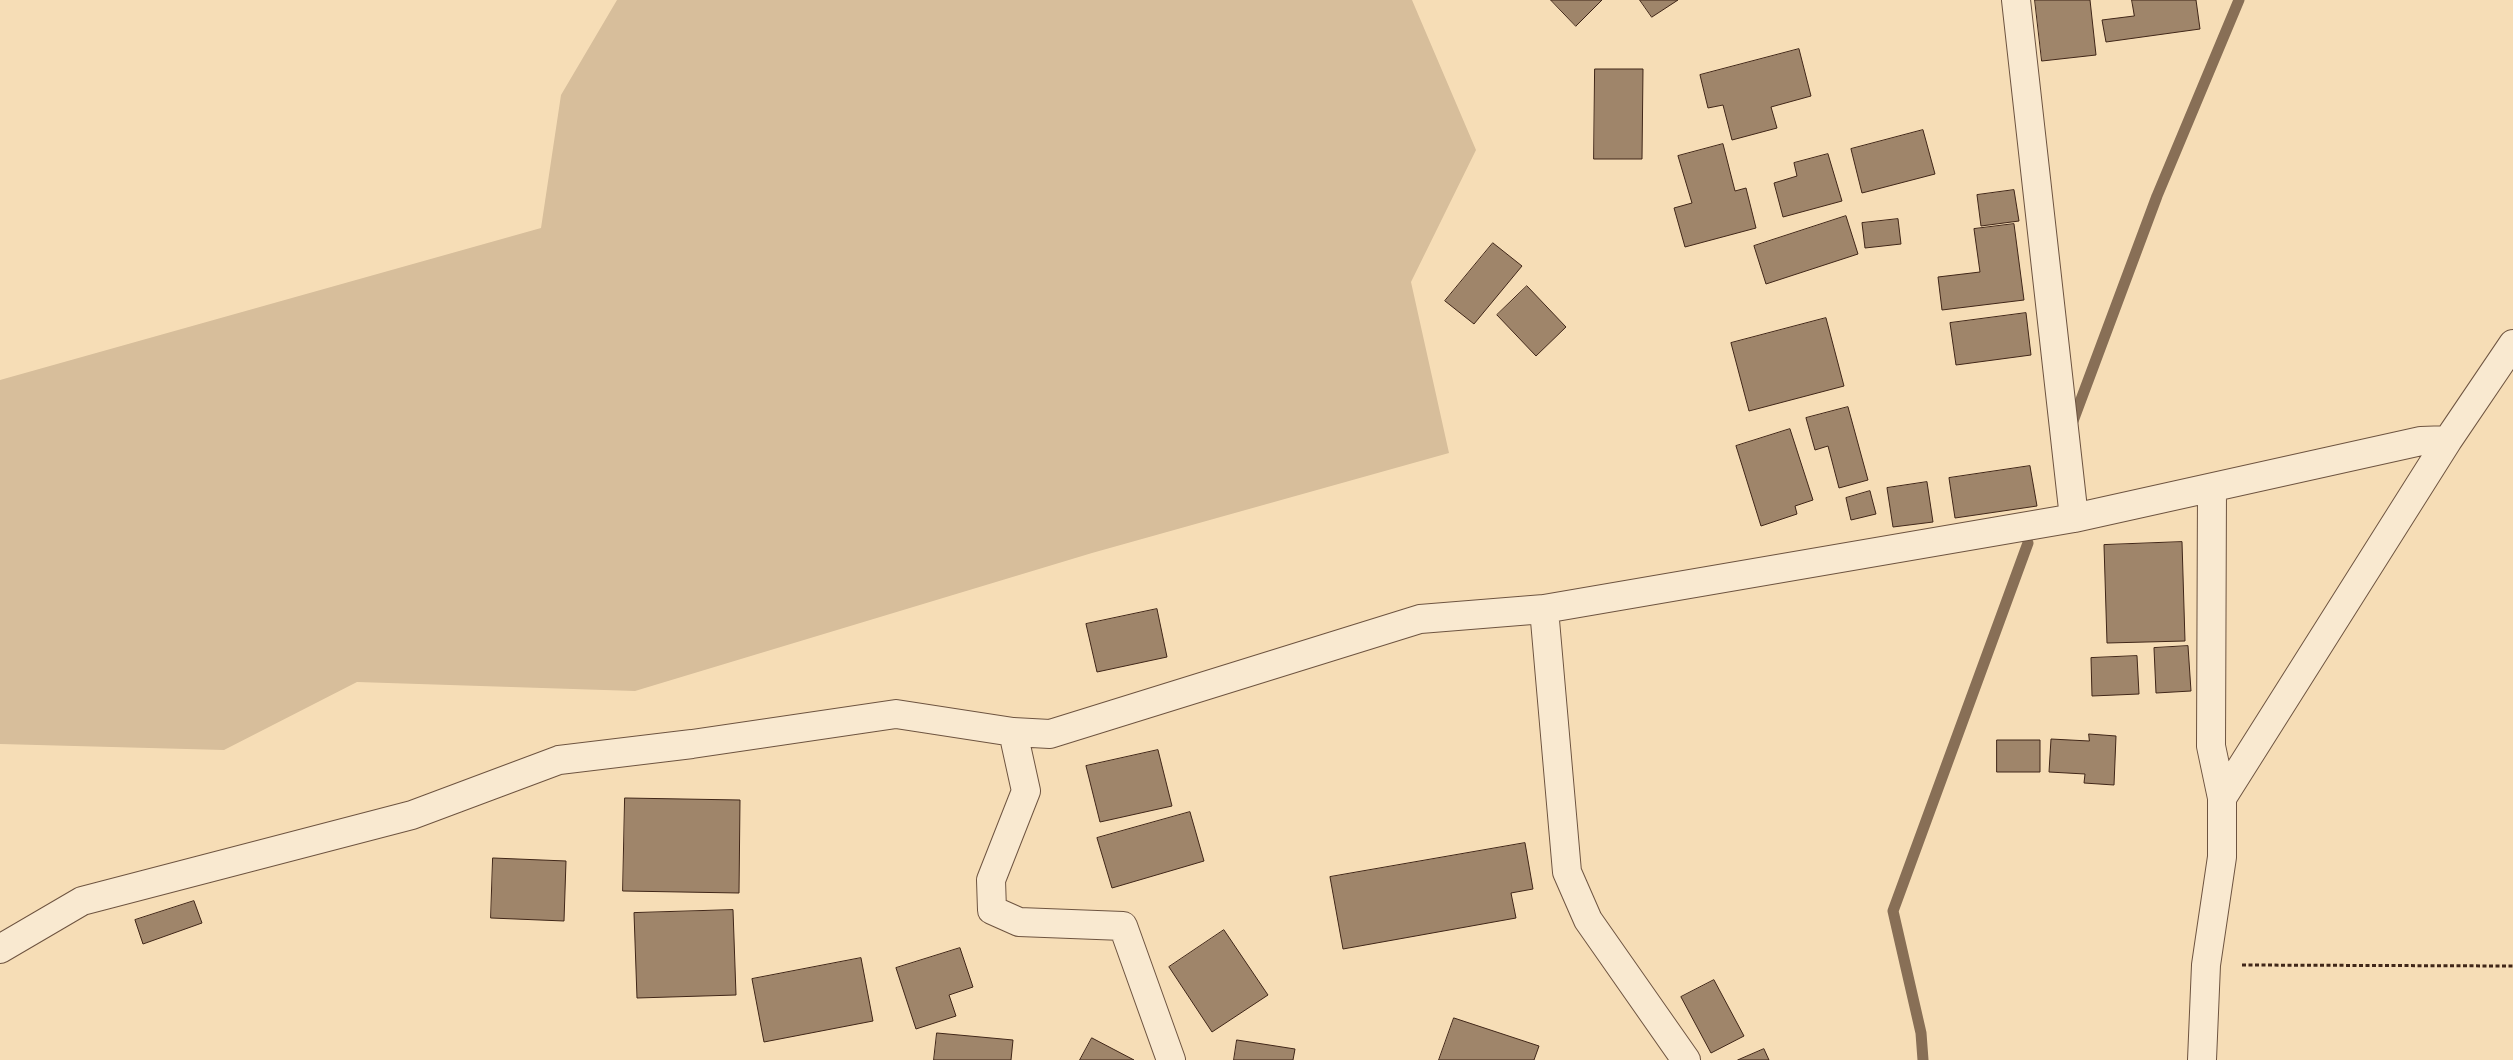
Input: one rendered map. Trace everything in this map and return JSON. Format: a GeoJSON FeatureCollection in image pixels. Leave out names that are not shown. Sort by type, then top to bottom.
{"type":"FeatureCollection","features":[{"type":"Feature","properties":{"kind":"street"},"geometry":{"type":"LineString","coordinates":[[2016,0],[2074,518]]}},
{"type":"Feature","properties":{"kind":"street"},"geometry":{"type":"LineString","coordinates":[[2222,798],[2448,440],[2513,344]]}},
{"type":"Feature","properties":{"kind":"street"},"geometry":{"type":"LineString","coordinates":[[0,949],[82,901],[412,815],[559,760],[692,744],[896,714],[1014,732],[1050,734],[1420,619],[1544,609],[2074,518],[2421,441],[2448,440]]}},
{"type":"Feature","properties":{"kind":"street"},"geometry":{"type":"LineString","coordinates":[[2202,1060],[2206,965],[2222,856],[2222,798],[2211,746],[2212,488]]}},
{"type":"Feature","properties":{"kind":"street"},"geometry":{"type":"LineString","coordinates":[[1544,609],[1567,872],[1588,920],[1686,1060]]}},
{"type":"Feature","properties":{"kind":"street"},"geometry":{"type":"LineString","coordinates":[[1014,732],[1026,791],[991,880],[992,910],[1019,922],[1122,926],[1171,1060]]}},
{"type":"Feature","properties":{"kind":"path"},"geometry":{"type":"LineString","coordinates":[[2206,965],[2513,966]]}},
{"type":"Feature","properties":{"kind":"shaded area"},"geometry":{"type":"Polygon","coordinates":[[[617,0],[1412,0],[1476,150],[1411,282],[1449,453],[1092,553],[635,691],[357,682],[224,750],[0,744],[0,380],[541,228],[561,95],[617,0]]]}},
{"type":"Feature","properties":{"kind":"building"},"geometry":{"type":"Polygon","coordinates":[[[1551,0],[1602,0],[1576,26],[1551,0]]]}},
{"type":"Feature","properties":{"kind":"building"},"geometry":{"type":"Polygon","coordinates":[[[1640,0],[1678,0],[1652,17],[1640,0]]]}},
{"type":"Feature","properties":{"kind":"building"},"geometry":{"type":"Polygon","coordinates":[[[2035,0],[2090,0],[2096,55],[2042,61],[2035,0]]]}},
{"type":"Feature","properties":{"kind":"building"},"geometry":{"type":"Polygon","coordinates":[[[2132,0],[2196,0],[2200,29],[2106,42],[2102,20],[2134,16],[2132,0]]]}},
{"type":"Feature","properties":{"kind":"building"},"geometry":{"type":"Polygon","coordinates":[[[1799,49],[1811,96],[1771,107],[1777,128],[1732,140],[1723,105],[1708,108],[1700,75],[1799,49]]]}},
{"type":"Feature","properties":{"kind":"building"},"geometry":{"type":"Polygon","coordinates":[[[1595,69],[1643,69],[1642,159],[1594,159],[1595,69]]]}},
{"type":"Feature","properties":{"kind":"building"},"geometry":{"type":"Polygon","coordinates":[[[1923,130],[1935,174],[1862,193],[1851,149],[1923,130]]]}},
{"type":"Feature","properties":{"kind":"building"},"geometry":{"type":"Polygon","coordinates":[[[1723,144],[1735,191],[1746,188],[1756,228],[1685,247],[1674,208],[1692,203],[1678,156],[1723,144]]]}},
{"type":"Feature","properties":{"kind":"building"},"geometry":{"type":"Polygon","coordinates":[[[1828,154],[1842,201],[1783,217],[1774,183],[1797,176],[1794,163],[1828,154]]]}},
{"type":"Feature","properties":{"kind":"building"},"geometry":{"type":"Polygon","coordinates":[[[2014,190],[2019,221],[1981,226],[1977,195],[2014,190]]]}},
{"type":"Feature","properties":{"kind":"building"},"geometry":{"type":"Polygon","coordinates":[[[1846,216],[1858,254],[1766,284],[1754,246],[1846,216]]]}},
{"type":"Feature","properties":{"kind":"building"},"geometry":{"type":"Polygon","coordinates":[[[1898,219],[1901,244],[1865,248],[1862,223],[1898,219]]]}},
{"type":"Feature","properties":{"kind":"building"},"geometry":{"type":"Polygon","coordinates":[[[2014,224],[2024,300],[1942,310],[1938,277],[1980,272],[1974,229],[2014,224]]]}},
{"type":"Feature","properties":{"kind":"building"},"geometry":{"type":"Polygon","coordinates":[[[1493,243],[1522,266],[1474,324],[1445,301],[1493,243]]]}},
{"type":"Feature","properties":{"kind":"building"},"geometry":{"type":"Polygon","coordinates":[[[1527,286],[1566,327],[1536,356],[1497,315],[1527,286]]]}},
{"type":"Feature","properties":{"kind":"building"},"geometry":{"type":"Polygon","coordinates":[[[2026,313],[2031,355],[1956,365],[1950,323],[2026,313]]]}},
{"type":"Feature","properties":{"kind":"building"},"geometry":{"type":"Polygon","coordinates":[[[1826,318],[1844,386],[1749,411],[1731,343],[1826,318]]]}},
{"type":"Feature","properties":{"kind":"building"},"geometry":{"type":"Polygon","coordinates":[[[1848,407],[1868,480],[1839,488],[1828,446],[1815,450],[1806,418],[1848,407]]]}},
{"type":"Feature","properties":{"kind":"building"},"geometry":{"type":"Polygon","coordinates":[[[1790,429],[1813,500],[1795,506],[1797,514],[1761,526],[1736,446],[1790,429]]]}},
{"type":"Feature","properties":{"kind":"building"},"geometry":{"type":"Polygon","coordinates":[[[2030,466],[2037,506],[1955,518],[1949,478],[2030,466]]]}},
{"type":"Feature","properties":{"kind":"building"},"geometry":{"type":"Polygon","coordinates":[[[1927,482],[1933,522],[1893,527],[1887,488],[1927,482]]]}},
{"type":"Feature","properties":{"kind":"building"},"geometry":{"type":"Polygon","coordinates":[[[1870,491],[1876,514],[1851,520],[1846,498],[1870,491]]]}},
{"type":"Feature","properties":{"kind":"building"},"geometry":{"type":"Polygon","coordinates":[[[2182,542],[2185,641],[2107,643],[2104,545],[2182,542]]]}},
{"type":"Feature","properties":{"kind":"building"},"geometry":{"type":"Polygon","coordinates":[[[1157,609],[1167,657],[1097,672],[1086,624],[1157,609]]]}},
{"type":"Feature","properties":{"kind":"building"},"geometry":{"type":"Polygon","coordinates":[[[2188,646],[2191,691],[2156,693],[2154,648],[2188,646]]]}},
{"type":"Feature","properties":{"kind":"building"},"geometry":{"type":"Polygon","coordinates":[[[2137,656],[2139,694],[2092,696],[2091,658],[2137,656]]]}},
{"type":"Feature","properties":{"kind":"building"},"geometry":{"type":"Polygon","coordinates":[[[2089,734],[2116,736],[2114,785],[2084,783],[2085,774],[2049,772],[2051,739],[2089,741],[2089,734]]]}},
{"type":"Feature","properties":{"kind":"building"},"geometry":{"type":"Polygon","coordinates":[[[1997,740],[2040,740],[2040,772],[1997,772],[1997,740]]]}},
{"type":"Feature","properties":{"kind":"building"},"geometry":{"type":"Polygon","coordinates":[[[1158,750],[1172,806],[1100,822],[1086,766],[1158,750]]]}},
{"type":"Feature","properties":{"kind":"building"},"geometry":{"type":"Polygon","coordinates":[[[625,798],[740,800],[739,893],[623,891],[625,798]]]}},
{"type":"Feature","properties":{"kind":"building"},"geometry":{"type":"Polygon","coordinates":[[[1190,812],[1204,861],[1112,888],[1097,838],[1190,812]]]}},
{"type":"Feature","properties":{"kind":"building"},"geometry":{"type":"Polygon","coordinates":[[[1525,843],[1533,889],[1511,893],[1516,918],[1343,949],[1330,877],[1525,843]]]}},
{"type":"Feature","properties":{"kind":"building"},"geometry":{"type":"Polygon","coordinates":[[[493,858],[566,861],[564,921],[491,918],[493,858]]]}},
{"type":"Feature","properties":{"kind":"building"},"geometry":{"type":"Polygon","coordinates":[[[194,901],[202,923],[143,944],[135,920],[194,901]]]}},
{"type":"Feature","properties":{"kind":"building"},"geometry":{"type":"Polygon","coordinates":[[[733,910],[736,995],[637,998],[634,913],[733,910]]]}},
{"type":"Feature","properties":{"kind":"building"},"geometry":{"type":"Polygon","coordinates":[[[1224,930],[1268,995],[1212,1032],[1169,967],[1224,930]]]}},
{"type":"Feature","properties":{"kind":"building"},"geometry":{"type":"Polygon","coordinates":[[[960,948],[973,987],[949,995],[956,1016],[916,1029],[896,968],[960,948]]]}},
{"type":"Feature","properties":{"kind":"building"},"geometry":{"type":"Polygon","coordinates":[[[861,958],[873,1021],[764,1042],[752,979],[861,958]]]}},
{"type":"Feature","properties":{"kind":"building"},"geometry":{"type":"Polygon","coordinates":[[[1714,980],[1744,1036],[1711,1053],[1681,997],[1714,980]]]}},
{"type":"Feature","properties":{"kind":"building"},"geometry":{"type":"Polygon","coordinates":[[[1454,1018],[1539,1046],[1534,1060],[1439,1060],[1454,1018]]]}},
{"type":"Feature","properties":{"kind":"building"},"geometry":{"type":"Polygon","coordinates":[[[937,1033],[1013,1040],[1011,1060],[934,1060],[937,1033]]]}},
{"type":"Feature","properties":{"kind":"building"},"geometry":{"type":"Polygon","coordinates":[[[1092,1038],[1134,1060],[1080,1060],[1092,1038]]]}},
{"type":"Feature","properties":{"kind":"building"},"geometry":{"type":"Polygon","coordinates":[[[1237,1040],[1295,1049],[1293,1060],[1234,1060],[1237,1040]]]}},
{"type":"Feature","properties":{"kind":"building"},"geometry":{"type":"Polygon","coordinates":[[[1764,1049],[1769,1060],[1738,1060],[1764,1049]]]}},
{"type":"Feature","properties":{"kind":"waterway"},"geometry":{"type":"LineString","coordinates":[[2073,421],[2157,196],[2239,0]]}},
{"type":"Feature","properties":{"kind":"waterway"},"geometry":{"type":"LineString","coordinates":[[1923,1060],[1921,1033],[1893,911],[2028,543]]}}]}
